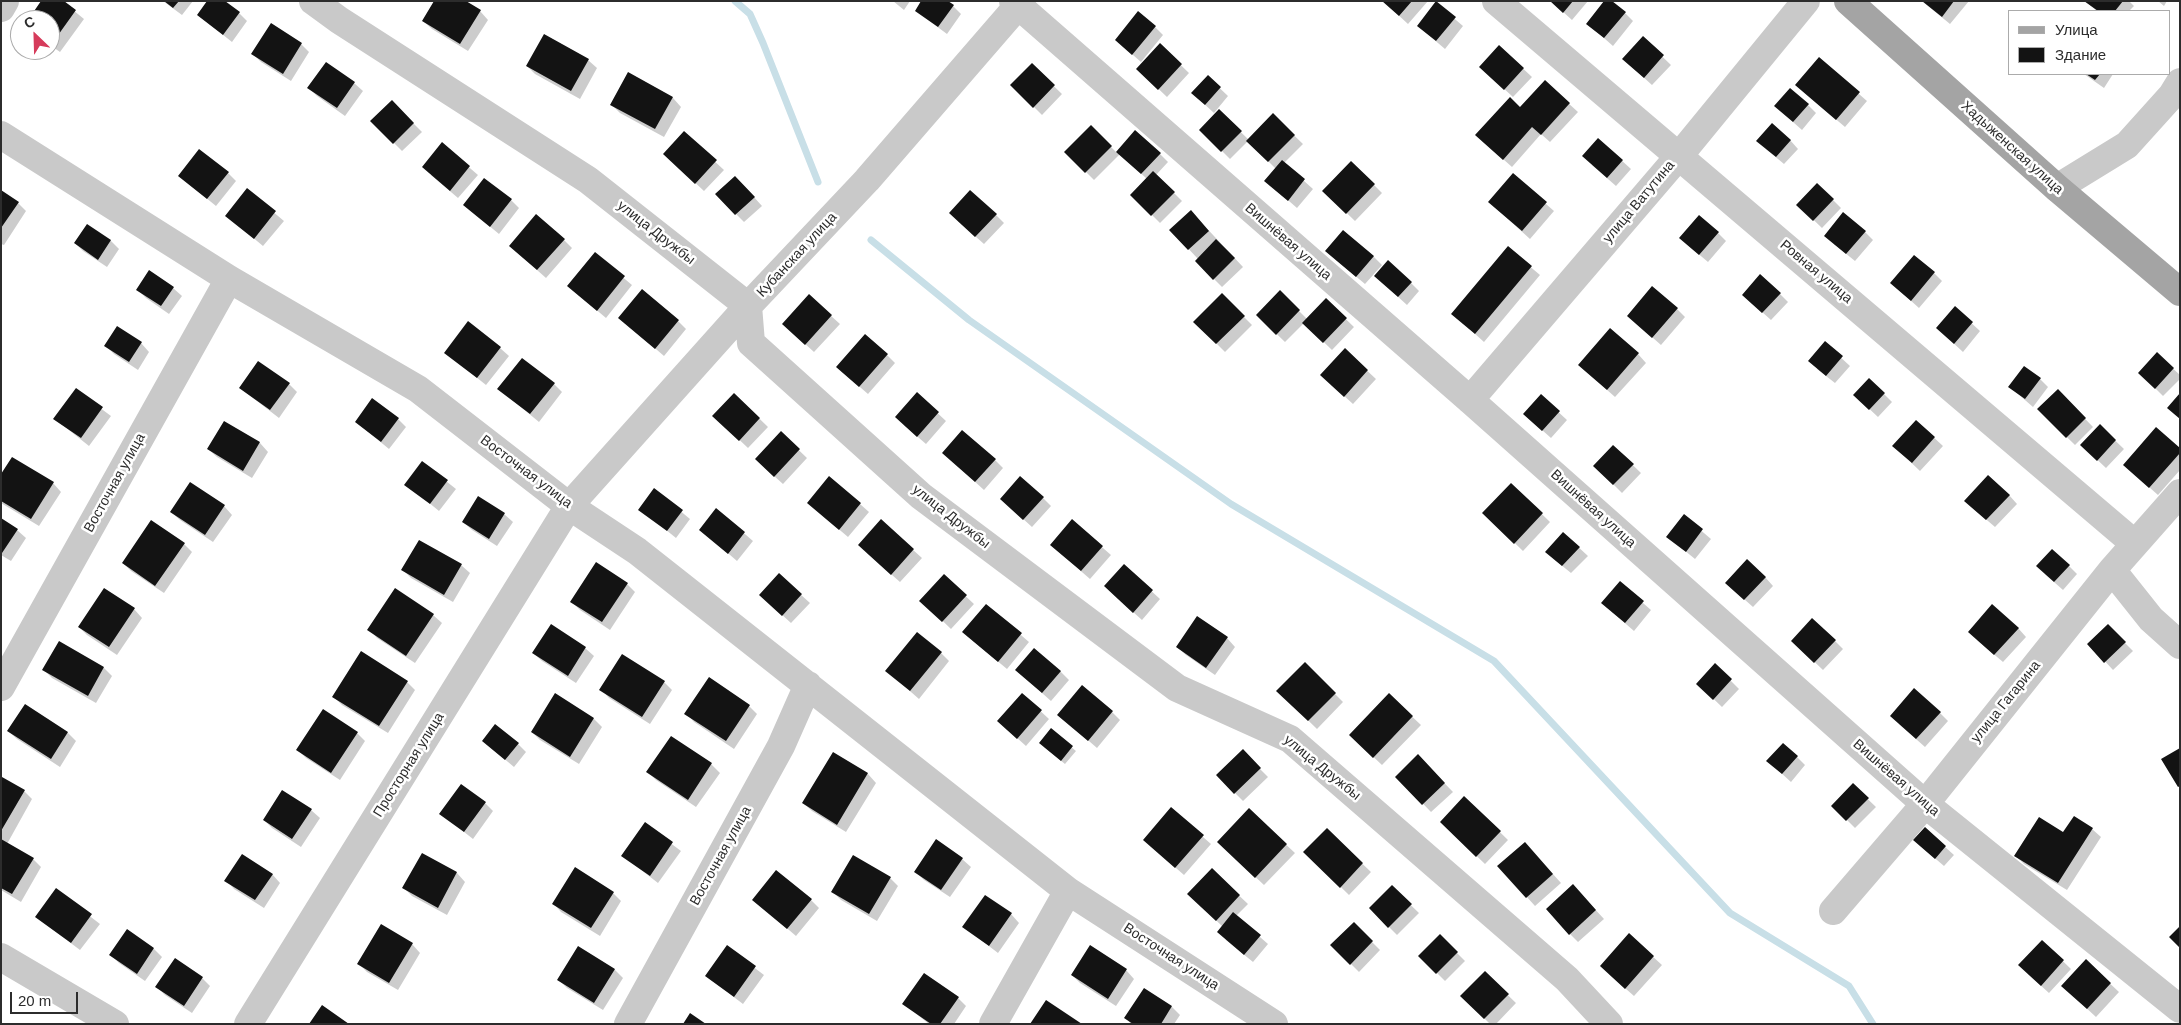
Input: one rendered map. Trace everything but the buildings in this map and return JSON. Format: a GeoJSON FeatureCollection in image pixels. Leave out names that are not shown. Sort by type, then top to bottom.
{"type":"FeatureCollection","features":[{"type":"Feature","properties":{"kind":"main road","name":"Хадыженская улица"},"geometry":{"type":"LineString","coordinates":[[1848,1],[2057,188],[2180,292]]}},
{"type":"Feature","properties":{"kind":"street"},"geometry":{"type":"LineString","coordinates":[[1,8],[5,1]]}},
{"type":"Feature","properties":{"kind":"street","name":"улица Дружбы"},"geometry":{"type":"LineString","coordinates":[[313,1],[339,20],[588,180],[748,306],[751,343],[921,496],[1176,688],[1290,739],[1567,979],[1609,1024]]}},
{"type":"Feature","properties":{"kind":"street","name":"Ровная улица"},"geometry":{"type":"LineString","coordinates":[[1496,1],[2135,544]]}},
{"type":"Feature","properties":{"kind":"street","name":"улица Ватутина"},"geometry":{"type":"LineString","coordinates":[[1470,400],[1679,156],[1806,1]]}},
{"type":"Feature","properties":{"kind":"street","name":"Кубанская улица"},"geometry":{"type":"LineString","coordinates":[[569,506],[748,306],[867,180],[1018,3]]}},
{"type":"Feature","properties":{"kind":"street","name":"Вишнёвая улица"},"geometry":{"type":"LineString","coordinates":[[1018,3],[1470,400],[1925,804],[2180,1009]]}},
{"type":"Feature","properties":{"kind":"street"},"geometry":{"type":"LineString","coordinates":[[2057,188],[2127,146],[2172,95],[2180,82]]}},
{"type":"Feature","properties":{"kind":"street","name":"Восточная улица"},"geometry":{"type":"LineString","coordinates":[[1,135],[229,279],[418,389],[569,506],[637,551],[1068,891],[1274,1024]]}},
{"type":"Feature","properties":{"kind":"street","name":"Восточная улица"},"geometry":{"type":"LineString","coordinates":[[1,687],[229,279]]}},
{"type":"Feature","properties":{"kind":"street","name":"улица Гагарина"},"geometry":{"type":"LineString","coordinates":[[1833,911],[1925,804],[2112,570],[2180,494]]}},
{"type":"Feature","properties":{"kind":"street","name":"Просторная улица"},"geometry":{"type":"LineString","coordinates":[[248,1024],[569,506]]}},
{"type":"Feature","properties":{"kind":"street"},"geometry":{"type":"LineString","coordinates":[[2112,570],[2151,619],[2180,645]]}},
{"type":"Feature","properties":{"kind":"street","name":"Восточная улица"},"geometry":{"type":"LineString","coordinates":[[628,1024],[781,746],[808,685]]}},
{"type":"Feature","properties":{"kind":"street"},"geometry":{"type":"LineString","coordinates":[[993,1024],[1068,891]]}},
{"type":"Feature","properties":{"kind":"street"},"geometry":{"type":"LineString","coordinates":[[1,957],[115,1024]]}},
{"type":"Feature","properties":{"kind":"waterway"},"geometry":{"type":"LineString","coordinates":[[735,1],[750,14],[818,182]]}},
{"type":"Feature","properties":{"kind":"waterway"},"geometry":{"type":"LineString","coordinates":[[871,240],[969,320],[1231,504],[1494,661],[1730,913],[1849,986],[1873,1024]]}}]}
